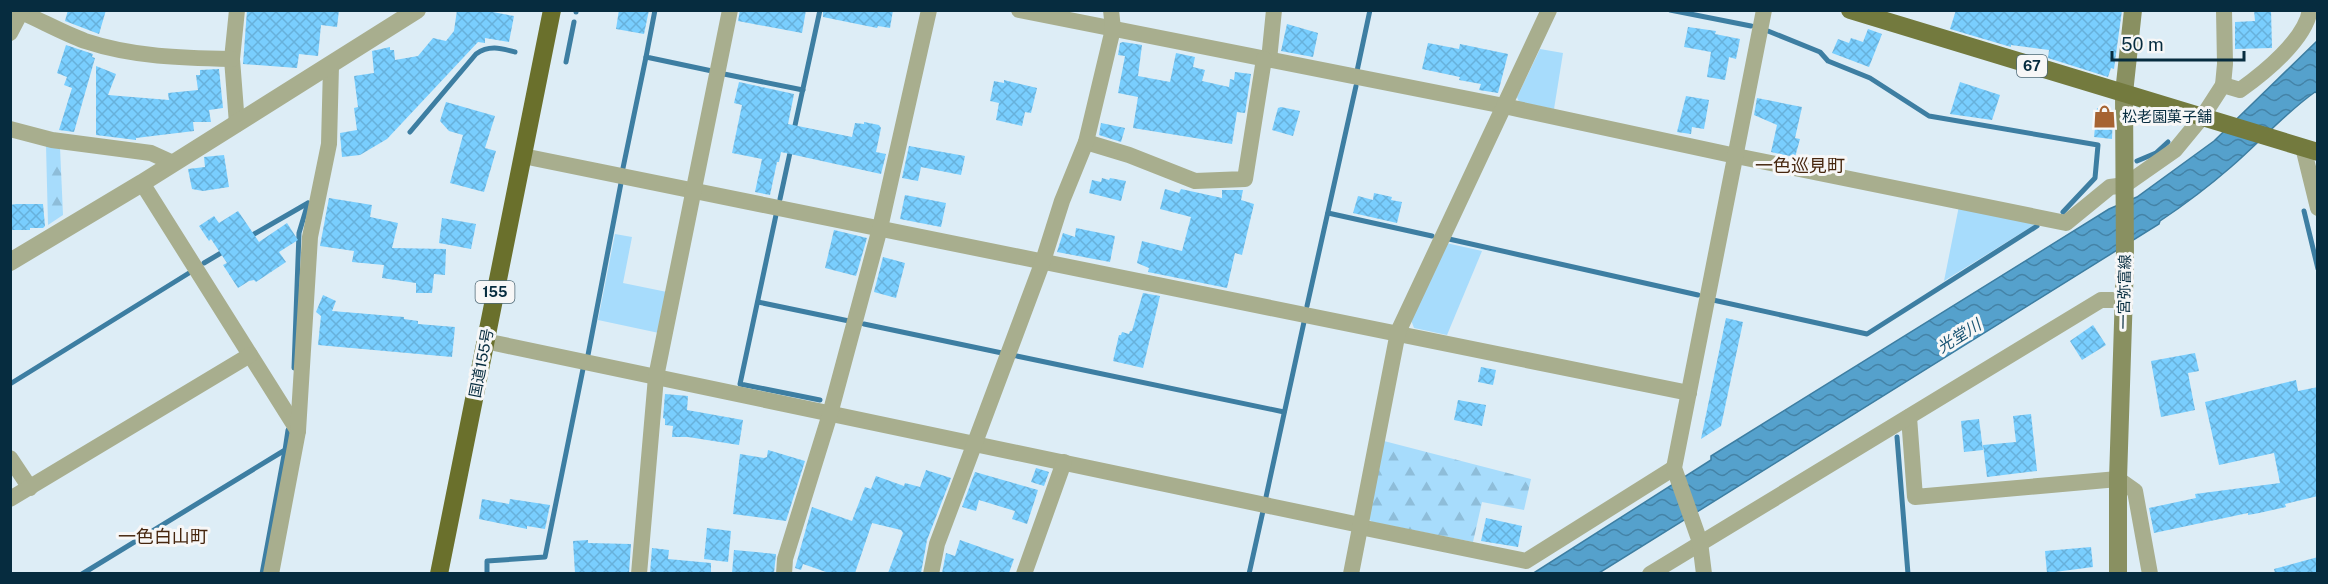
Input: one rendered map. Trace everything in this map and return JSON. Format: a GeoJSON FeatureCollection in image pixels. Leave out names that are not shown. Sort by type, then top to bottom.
{"type":"FeatureCollection","features":[{"type":"Feature","properties":{"kind":"highway","name":"国道155号"},"geometry":{"type":"LineString","coordinates":[[439,573],[552,10]]}},
{"type":"Feature","properties":{"kind":"main road","name":"67"},"geometry":{"type":"LineString","coordinates":[[1850,10],[2310,149]]}},
{"type":"Feature","properties":{"kind":"main road","name":"一宮弥富線"},"geometry":{"type":"LineString","coordinates":[[2118,573],[2118,479],[2125,261],[2124,93],[2133,10]]}},
{"type":"Feature","properties":{"kind":"street"},"geometry":{"type":"LineString","coordinates":[[237,10],[232,59],[237,124]]}},
{"type":"Feature","properties":{"kind":"street"},"geometry":{"type":"LineString","coordinates":[[639,573],[656,377],[730,10]]}},
{"type":"Feature","properties":{"kind":"street"},"geometry":{"type":"LineString","coordinates":[[784,573],[785,559],[830,414],[880,228],[929,10]]}},
{"type":"Feature","properties":{"kind":"street"},"geometry":{"type":"LineString","coordinates":[[1019,10],[1504,106],[2066,223],[2110,187],[2125,188],[2175,150],[2208,118],[2223,85],[2224,10]]}},
{"type":"Feature","properties":{"kind":"street"},"geometry":{"type":"LineString","coordinates":[[931,573],[937,544],[1062,201],[1086,142],[1113,29],[1112,10]]}},
{"type":"Feature","properties":{"kind":"street"},"geometry":{"type":"LineString","coordinates":[[1086,142],[1129,155],[1195,181],[1245,179],[1274,10]]}},
{"type":"Feature","properties":{"kind":"street"},"geometry":{"type":"LineString","coordinates":[[1351,573],[1398,332],[1549,10]]}},
{"type":"Feature","properties":{"kind":"street"},"geometry":{"type":"LineString","coordinates":[[1704,573],[1698,535],[1675,469],[1764,10]]}},
{"type":"Feature","properties":{"kind":"street"},"geometry":{"type":"LineString","coordinates":[[2223,85],[2240,90],[2262,75],[2293,42],[2308,19],[2310,10]]}},
{"type":"Feature","properties":{"kind":"street"},"geometry":{"type":"LineString","coordinates":[[10,33],[22,11],[84,41],[117,49],[159,57],[232,59]]}},
{"type":"Feature","properties":{"kind":"street"},"geometry":{"type":"LineString","coordinates":[[10,262],[331,66],[409,13]]}},
{"type":"Feature","properties":{"kind":"street"},"geometry":{"type":"LineString","coordinates":[[270,573],[298,431],[310,237],[329,144],[331,66]]}},
{"type":"Feature","properties":{"kind":"street"},"geometry":{"type":"LineString","coordinates":[[10,129],[52,140],[151,153],[173,163]]}},
{"type":"Feature","properties":{"kind":"street"},"geometry":{"type":"LineString","coordinates":[[2310,149],[2318,208]]}},
{"type":"Feature","properties":{"kind":"street"},"geometry":{"type":"LineString","coordinates":[[523,156],[1398,332],[1689,393]]}},
{"type":"Feature","properties":{"kind":"street"},"geometry":{"type":"LineString","coordinates":[[142,183],[298,431]]}},
{"type":"Feature","properties":{"kind":"street"},"geometry":{"type":"LineString","coordinates":[[1650,573],[1698,535],[1909,417],[2101,300],[2124,300]]}},
{"type":"Feature","properties":{"kind":"street"},"geometry":{"type":"LineString","coordinates":[[485,341],[1526,561],[1675,469]]}},
{"type":"Feature","properties":{"kind":"street"},"geometry":{"type":"LineString","coordinates":[[10,499],[250,355]]}},
{"type":"Feature","properties":{"kind":"street"},"geometry":{"type":"LineString","coordinates":[[1909,417],[1915,497],[2118,479],[2135,491],[2150,573]]}},
{"type":"Feature","properties":{"kind":"street"},"geometry":{"type":"LineString","coordinates":[[10,458],[30,488]]}},
{"type":"Feature","properties":{"kind":"street"},"geometry":{"type":"LineString","coordinates":[[1024,573],[1064,462]]}},
{"type":"Feature","properties":{"kind":"green space"},"geometry":{"type":"Polygon","coordinates":[[[1540,49],[1563,53],[1554,109],[1519,102],[1517,97],[1540,49]]]}},
{"type":"Feature","properties":{"kind":"green space"},"geometry":{"type":"Polygon","coordinates":[[[46,145],[60,147],[63,215],[48,225],[46,145]]]}},
{"type":"Feature","properties":{"kind":"green space"},"geometry":{"type":"Polygon","coordinates":[[[1959,206],[2039,222],[1944,281],[1959,206]]]}},
{"type":"Feature","properties":{"kind":"green space"},"geometry":{"type":"Polygon","coordinates":[[[615,234],[632,237],[623,283],[667,292],[659,333],[598,320],[615,234]]]}},
{"type":"Feature","properties":{"kind":"green space"},"geometry":{"type":"Polygon","coordinates":[[[1446,243],[1482,251],[1447,335],[1414,328],[1411,320],[1446,243]]]}},
{"type":"Feature","properties":{"kind":"green space"},"geometry":{"type":"Polygon","coordinates":[[[1384,441],[1531,479],[1524,510],[1482,502],[1473,542],[1372,522],[1369,519],[1384,441]]]}},
{"type":"Feature","properties":{"kind":"water","name":"光堂川"},"geometry":{"type":"Polygon","coordinates":[[[2317,41],[2317,93],[2315,92],[2282,119],[2241,158],[2159,224],[1599,573],[1532,574],[1711,460],[1711,456],[2109,209],[2137,197],[2214,141],[2317,41]]]}},
{"type":"Feature","properties":{"kind":"building"},"geometry":{"type":"Polygon","coordinates":[[[68,10],[106,10],[99,34],[65,21],[68,10]]]}},
{"type":"Feature","properties":{"kind":"building"},"geometry":{"type":"Polygon","coordinates":[[[247,10],[339,10],[337,27],[321,25],[318,56],[299,54],[297,68],[243,64],[247,10]]]}},
{"type":"Feature","properties":{"kind":"building"},"geometry":{"type":"Polygon","coordinates":[[[457,10],[482,10],[514,16],[509,42],[485,38],[485,43],[478,42],[387,139],[360,155],[342,157],[340,133],[357,130],[354,108],[358,107],[354,76],[374,73],[372,51],[390,47],[390,50],[394,50],[395,60],[418,56],[433,38],[446,41],[454,31],[457,10]]]}},
{"type":"Feature","properties":{"kind":"building"},"geometry":{"type":"Polygon","coordinates":[[[619,10],[649,10],[644,34],[616,29],[619,10]]]}},
{"type":"Feature","properties":{"kind":"building"},"geometry":{"type":"Polygon","coordinates":[[[740,10],[806,10],[802,33],[738,21],[740,10]]]}},
{"type":"Feature","properties":{"kind":"building"},"geometry":{"type":"Polygon","coordinates":[[[823,10],[893,10],[890,28],[878,26],[877,28],[823,17],[823,10]]]}},
{"type":"Feature","properties":{"kind":"building"},"geometry":{"type":"Polygon","coordinates":[[[1956,10],[2122,10],[2114,69],[2111,68],[2108,77],[2048,58],[2049,50],[2011,45],[2011,47],[1950,29],[1956,10]]]}},
{"type":"Feature","properties":{"kind":"building"},"geometry":{"type":"Polygon","coordinates":[[[2254,10],[2271,10],[2272,48],[2235,49],[2235,22],[2255,21],[2254,10]]]}},
{"type":"Feature","properties":{"kind":"building"},"geometry":{"type":"Polygon","coordinates":[[[1287,24],[1318,33],[1313,57],[1281,51],[1287,24]]]}},
{"type":"Feature","properties":{"kind":"building"},"geometry":{"type":"Polygon","coordinates":[[[1688,27],[1716,31],[1715,34],[1740,39],[1736,59],[1729,57],[1725,80],[1707,77],[1711,52],[1684,47],[1688,27]]]}},
{"type":"Feature","properties":{"kind":"building"},"geometry":{"type":"Polygon","coordinates":[[[1868,29],[1882,34],[1869,67],[1832,53],[1838,39],[1849,43],[1851,38],[1863,42],[1868,29]]]}},
{"type":"Feature","properties":{"kind":"building"},"geometry":{"type":"Polygon","coordinates":[[[1120,43],[1142,45],[1138,76],[1170,82],[1176,53],[1195,57],[1193,67],[1205,70],[1202,81],[1229,87],[1230,79],[1234,80],[1235,72],[1251,74],[1245,113],[1237,112],[1232,144],[1133,128],[1138,97],[1118,93],[1125,56],[1118,55],[1120,43]]]}},
{"type":"Feature","properties":{"kind":"building"},"geometry":{"type":"Polygon","coordinates":[[[1428,43],[1459,49],[1460,44],[1508,54],[1498,93],[1479,90],[1481,84],[1459,80],[1460,77],[1422,69],[1428,43]]]}},
{"type":"Feature","properties":{"kind":"building"},"geometry":{"type":"Polygon","coordinates":[[[66,45],[93,54],[92,57],[95,58],[74,132],[59,130],[72,88],[64,85],[67,77],[57,73],[66,45]]]}},
{"type":"Feature","properties":{"kind":"building"},"geometry":{"type":"Polygon","coordinates":[[[96,66],[116,74],[108,95],[169,100],[168,93],[198,90],[196,75],[200,75],[200,70],[219,69],[223,108],[209,110],[211,122],[193,122],[194,131],[136,138],[136,140],[96,135],[96,66]]]}},
{"type":"Feature","properties":{"kind":"building"},"geometry":{"type":"Polygon","coordinates":[[[1004,80],[1037,88],[1031,113],[1025,112],[1022,126],[996,120],[999,103],[990,101],[994,81],[1004,83],[1004,80]]]}},
{"type":"Feature","properties":{"kind":"building"},"geometry":{"type":"Polygon","coordinates":[[[739,82],[794,94],[788,124],[852,137],[855,123],[879,125],[881,128],[876,152],[886,154],[881,174],[781,152],[770,195],[755,192],[762,159],[732,153],[742,105],[734,103],[739,82]]]}},
{"type":"Feature","properties":{"kind":"building"},"geometry":{"type":"Polygon","coordinates":[[[1960,82],[2000,95],[1992,120],[1950,114],[1960,82]]]}},
{"type":"Feature","properties":{"kind":"building"},"geometry":{"type":"Polygon","coordinates":[[[1686,96],[1709,100],[1704,129],[1692,127],[1691,134],[1677,132],[1686,96]]]}},
{"type":"Feature","properties":{"kind":"building"},"geometry":{"type":"Polygon","coordinates":[[[1757,98],[1802,107],[1795,138],[1800,139],[1795,157],[1771,152],[1777,125],[1754,115],[1757,98]]]}},
{"type":"Feature","properties":{"kind":"building"},"geometry":{"type":"Polygon","coordinates":[[[446,102],[495,116],[485,148],[496,151],[484,192],[450,183],[463,135],[449,131],[440,121],[446,102]]]}},
{"type":"Feature","properties":{"kind":"building"},"geometry":{"type":"Polygon","coordinates":[[[1278,108],[1300,111],[1293,136],[1272,130],[1278,108]]]}},
{"type":"Feature","properties":{"kind":"building"},"geometry":{"type":"Polygon","coordinates":[[[2097,108],[2113,110],[2112,139],[2094,137],[2097,108]]]}},
{"type":"Feature","properties":{"kind":"building"},"geometry":{"type":"Polygon","coordinates":[[[1101,123],[1125,128],[1121,142],[1099,135],[1101,123]]]}},
{"type":"Feature","properties":{"kind":"building"},"geometry":{"type":"Polygon","coordinates":[[[909,146],[965,156],[961,175],[921,167],[918,181],[902,178],[909,146]]]}},
{"type":"Feature","properties":{"kind":"building"},"geometry":{"type":"Polygon","coordinates":[[[224,155],[229,187],[203,191],[192,189],[188,169],[205,167],[204,157],[224,155]]]}},
{"type":"Feature","properties":{"kind":"building"},"geometry":{"type":"Polygon","coordinates":[[[1102,178],[1126,181],[1121,201],[1089,193],[1092,180],[1101,182],[1102,178]]]}},
{"type":"Feature","properties":{"kind":"building"},"geometry":{"type":"Polygon","coordinates":[[[1165,189],[1179,193],[1181,189],[1222,198],[1222,190],[1243,190],[1241,200],[1254,204],[1242,255],[1235,253],[1227,288],[1148,272],[1149,268],[1137,263],[1142,241],[1182,251],[1191,217],[1160,209],[1165,189]]]}},
{"type":"Feature","properties":{"kind":"building"},"geometry":{"type":"Polygon","coordinates":[[[1374,193],[1402,202],[1397,223],[1353,213],[1358,196],[1373,200],[1374,193]]]}},
{"type":"Feature","properties":{"kind":"building"},"geometry":{"type":"Polygon","coordinates":[[[905,195],[946,203],[941,227],[900,219],[905,195]]]}},
{"type":"Feature","properties":{"kind":"building"},"geometry":{"type":"Polygon","coordinates":[[[329,198],[372,205],[370,217],[398,223],[392,248],[446,249],[445,275],[434,274],[432,293],[416,293],[416,283],[382,278],[384,265],[352,262],[354,251],[320,246],[329,198]]]}},
{"type":"Feature","properties":{"kind":"building"},"geometry":{"type":"Polygon","coordinates":[[[43,204],[45,226],[30,228],[30,230],[10,230],[10,205],[43,204]]]}},
{"type":"Feature","properties":{"kind":"building"},"geometry":{"type":"Polygon","coordinates":[[[238,211],[259,242],[287,223],[298,240],[279,252],[286,262],[256,282],[249,281],[238,288],[223,265],[227,263],[199,226],[214,216],[219,223],[238,211]]]}},
{"type":"Feature","properties":{"kind":"building"},"geometry":{"type":"Polygon","coordinates":[[[442,218],[476,224],[471,249],[439,243],[442,218]]]}},
{"type":"Feature","properties":{"kind":"building"},"geometry":{"type":"Polygon","coordinates":[[[1076,228],[1115,236],[1110,262],[1057,252],[1063,233],[1075,237],[1076,228]]]}},
{"type":"Feature","properties":{"kind":"building"},"geometry":{"type":"Polygon","coordinates":[[[834,230],[867,238],[856,276],[825,268],[834,230]]]}},
{"type":"Feature","properties":{"kind":"building"},"geometry":{"type":"Polygon","coordinates":[[[883,257],[905,263],[896,298],[874,292],[883,257]]]}},
{"type":"Feature","properties":{"kind":"building"},"geometry":{"type":"Polygon","coordinates":[[[1143,293],[1160,296],[1143,368],[1113,361],[1119,335],[1122,332],[1129,334],[1132,331],[1143,293]]]}},
{"type":"Feature","properties":{"kind":"building"},"geometry":{"type":"Polygon","coordinates":[[[323,295],[336,301],[332,311],[404,317],[404,319],[418,321],[418,324],[455,327],[452,357],[318,345],[321,316],[316,312],[323,295]]]}},
{"type":"Feature","properties":{"kind":"building"},"geometry":{"type":"Polygon","coordinates":[[[1726,318],[1743,322],[1721,426],[1701,439],[1726,318]]]}},
{"type":"Feature","properties":{"kind":"building"},"geometry":{"type":"Polygon","coordinates":[[[2093,325],[2106,345],[2082,360],[2070,341],[2093,325]]]}},
{"type":"Feature","properties":{"kind":"building"},"geometry":{"type":"Polygon","coordinates":[[[2195,353],[2199,371],[2188,373],[2195,410],[2161,417],[2151,361],[2195,353]]]}},
{"type":"Feature","properties":{"kind":"building"},"geometry":{"type":"Polygon","coordinates":[[[1481,367],[1496,370],[1493,385],[1478,382],[1481,367]]]}},
{"type":"Feature","properties":{"kind":"building"},"geometry":{"type":"Polygon","coordinates":[[[2296,380],[2298,391],[2318,387],[2318,496],[2285,504],[2286,507],[2154,533],[2149,508],[2196,498],[2195,494],[2280,483],[2274,453],[2219,465],[2205,402],[2296,380]]]}},
{"type":"Feature","properties":{"kind":"building"},"geometry":{"type":"Polygon","coordinates":[[[665,394],[688,396],[687,410],[743,420],[739,445],[688,437],[672,437],[673,426],[665,425],[663,418],[665,394]]]}},
{"type":"Feature","properties":{"kind":"building"},"geometry":{"type":"Polygon","coordinates":[[[1458,400],[1486,405],[1482,426],[1454,420],[1458,400]]]}},
{"type":"Feature","properties":{"kind":"building"},"geometry":{"type":"Polygon","coordinates":[[[2031,414],[2037,471],[1987,477],[1983,445],[2016,442],[2013,416],[2031,414]]]}},
{"type":"Feature","properties":{"kind":"building"},"geometry":{"type":"Polygon","coordinates":[[[1979,419],[1983,450],[1964,452],[1961,421],[1979,419]]]}},
{"type":"Feature","properties":{"kind":"building"},"geometry":{"type":"Polygon","coordinates":[[[768,450],[805,461],[786,521],[733,514],[740,454],[764,458],[767,457],[768,450]]]}},
{"type":"Feature","properties":{"kind":"building"},"geometry":{"type":"Polygon","coordinates":[[[1036,468],[1049,472],[1044,486],[1031,482],[1036,468]]]}},
{"type":"Feature","properties":{"kind":"building"},"geometry":{"type":"Polygon","coordinates":[[[926,470],[951,478],[927,540],[921,573],[888,573],[903,533],[901,530],[872,523],[855,573],[829,573],[803,564],[801,570],[795,568],[812,507],[852,521],[865,487],[871,489],[876,476],[904,486],[905,483],[920,487],[926,470]]]}},
{"type":"Feature","properties":{"kind":"building"},"geometry":{"type":"Polygon","coordinates":[[[975,472],[1038,490],[1027,524],[1012,519],[1015,511],[979,500],[976,511],[962,507],[975,472]]]}},
{"type":"Feature","properties":{"kind":"building"},"geometry":{"type":"Polygon","coordinates":[[[482,499],[509,504],[510,499],[550,505],[545,529],[527,526],[527,529],[479,519],[482,499]]]}},
{"type":"Feature","properties":{"kind":"building"},"geometry":{"type":"Polygon","coordinates":[[[1486,518],[1522,526],[1518,547],[1481,541],[1486,518]]]}},
{"type":"Feature","properties":{"kind":"building"},"geometry":{"type":"Polygon","coordinates":[[[707,528],[731,531],[728,562],[704,559],[707,528]]]}},
{"type":"Feature","properties":{"kind":"building"},"geometry":{"type":"Polygon","coordinates":[[[588,540],[588,543],[631,544],[629,573],[575,573],[573,541],[588,540]]]}},
{"type":"Feature","properties":{"kind":"building"},"geometry":{"type":"Polygon","coordinates":[[[960,540],[1014,559],[1009,573],[942,573],[946,553],[955,556],[960,540]]]}},
{"type":"Feature","properties":{"kind":"building"},"geometry":{"type":"Polygon","coordinates":[[[2091,547],[2093,567],[2047,573],[2045,551],[2091,547]]]}},
{"type":"Feature","properties":{"kind":"building"},"geometry":{"type":"Polygon","coordinates":[[[652,548],[669,550],[668,559],[711,563],[711,573],[650,573],[652,548]]]}},
{"type":"Feature","properties":{"kind":"building"},"geometry":{"type":"Polygon","coordinates":[[[734,550],[776,554],[774,573],[732,573],[734,550]]]}},
{"type":"Feature","properties":{"kind":"building"},"geometry":{"type":"Polygon","coordinates":[[[2318,557],[2318,573],[2275,573],[2274,569],[2318,557]]]}},
{"type":"Feature","properties":{"kind":"waterway"},"geometry":{"type":"LineString","coordinates":[[655,10],[646,57],[712,71]]}},
{"type":"Feature","properties":{"kind":"waterway"},"geometry":{"type":"LineString","coordinates":[[794,130],[820,10]]}},
{"type":"Feature","properties":{"kind":"waterway"},"geometry":{"type":"LineString","coordinates":[[1357,71],[1370,10]]}},
{"type":"Feature","properties":{"kind":"waterway"},"geometry":{"type":"LineString","coordinates":[[1670,10],[1751,26]]}},
{"type":"Feature","properties":{"kind":"waterway"},"geometry":{"type":"LineString","coordinates":[[566,62],[574,22]]}},
{"type":"Feature","properties":{"kind":"waterway"},"geometry":{"type":"LineString","coordinates":[[1768,31],[1820,52],[1828,61],[1870,78],[1929,116],[2098,145],[2095,178],[2063,212]]}},
{"type":"Feature","properties":{"kind":"waterway"},"geometry":{"type":"LineString","coordinates":[[410,132],[476,54],[490,48],[515,52]]}},
{"type":"Feature","properties":{"kind":"waterway"},"geometry":{"type":"LineString","coordinates":[[623,168],[646,57]]}},
{"type":"Feature","properties":{"kind":"waterway"},"geometry":{"type":"LineString","coordinates":[[724,74],[803,90]]}},
{"type":"Feature","properties":{"kind":"waterway"},"geometry":{"type":"LineString","coordinates":[[1307,306],[1356,86]]}},
{"type":"Feature","properties":{"kind":"waterway"},"geometry":{"type":"LineString","coordinates":[[2137,161],[2156,153],[2168,142]]}},
{"type":"Feature","properties":{"kind":"waterway"},"geometry":{"type":"LineString","coordinates":[[780,199],[791,148]]}},
{"type":"Feature","properties":{"kind":"waterway"},"geometry":{"type":"LineString","coordinates":[[588,355],[621,183]]}},
{"type":"Feature","properties":{"kind":"waterway"},"geometry":{"type":"LineString","coordinates":[[249,237],[308,203]]}},
{"type":"Feature","properties":{"kind":"waterway"},"geometry":{"type":"LineString","coordinates":[[294,368],[299,233],[308,203]]}},
{"type":"Feature","properties":{"kind":"waterway"},"geometry":{"type":"LineString","coordinates":[[2304,211],[2318,269]]}},
{"type":"Feature","properties":{"kind":"waterway"},"geometry":{"type":"LineString","coordinates":[[1328,213],[1432,236]]}},
{"type":"Feature","properties":{"kind":"waterway"},"geometry":{"type":"LineString","coordinates":[[776,215],[740,384],[820,400]]}},
{"type":"Feature","properties":{"kind":"waterway"},"geometry":{"type":"LineString","coordinates":[[1713,300],[1867,334],[2037,226]]}},
{"type":"Feature","properties":{"kind":"waterway"},"geometry":{"type":"LineString","coordinates":[[1449,239],[1698,295]]}},
{"type":"Feature","properties":{"kind":"waterway"},"geometry":{"type":"LineString","coordinates":[[204,263],[226,250]]}},
{"type":"Feature","properties":{"kind":"waterway"},"geometry":{"type":"LineString","coordinates":[[10,384],[189,273]]}},
{"type":"Feature","properties":{"kind":"waterway"},"geometry":{"type":"LineString","coordinates":[[758,302],[849,321]]}},
{"type":"Feature","properties":{"kind":"waterway"},"geometry":{"type":"LineString","coordinates":[[1266,497],[1304,322]]}},
{"type":"Feature","properties":{"kind":"waterway"},"geometry":{"type":"LineString","coordinates":[[864,324],[1002,353]]}},
{"type":"Feature","properties":{"kind":"waterway"},"geometry":{"type":"LineString","coordinates":[[1012,355],[1284,412]]}},
{"type":"Feature","properties":{"kind":"waterway"},"geometry":{"type":"LineString","coordinates":[[487,574],[487,561],[545,557],[583,369]]}},
{"type":"Feature","properties":{"kind":"waterway"},"geometry":{"type":"LineString","coordinates":[[82,574],[285,450],[288,430]]}},
{"type":"Feature","properties":{"kind":"waterway"},"geometry":{"type":"LineString","coordinates":[[1897,437],[1908,574]]}},
{"type":"Feature","properties":{"kind":"waterway"},"geometry":{"type":"LineString","coordinates":[[262,574],[285,450]]}},
{"type":"Feature","properties":{"kind":"waterway"},"geometry":{"type":"LineString","coordinates":[[1249,574],[1263,511]]}},
{"type":"Feature","properties":{"kind":"place","name":"松老園菓子舗"},"geometry":{"type":"Point","coordinates":[2104,116]}},
{"type":"Feature","properties":{"kind":"district","name":"一色巡見町"},"geometry":{"type":"Point","coordinates":[1800,165]}},
{"type":"Feature","properties":{"kind":"district","name":"一色白山町"},"geometry":{"type":"Point","coordinates":[163,536]}}]}
